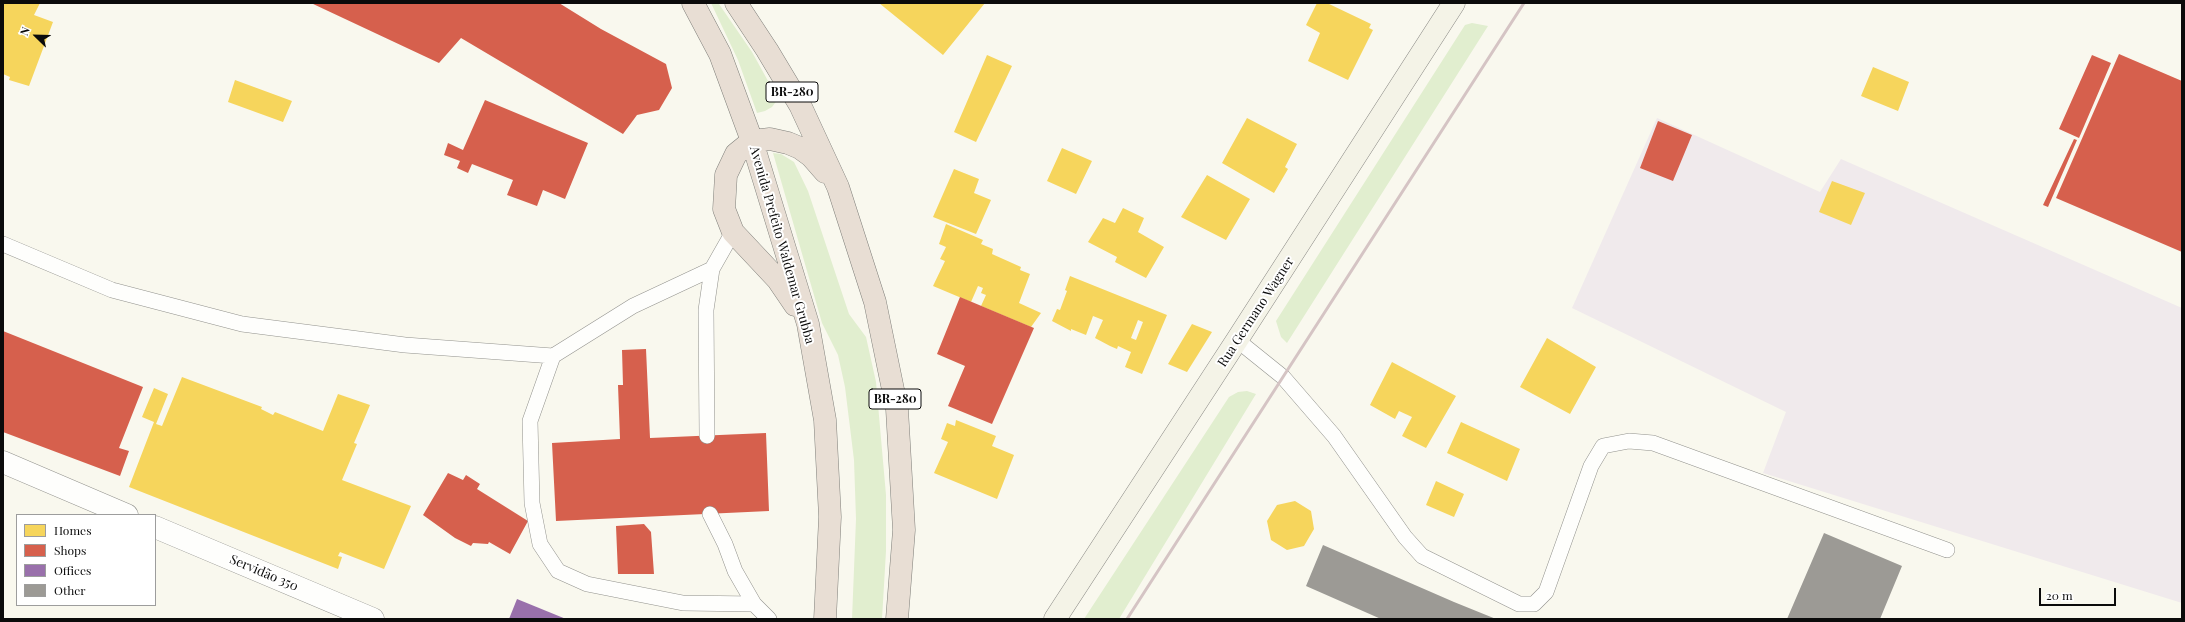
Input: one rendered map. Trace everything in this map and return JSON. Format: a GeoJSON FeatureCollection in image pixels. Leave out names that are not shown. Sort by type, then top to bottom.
{"type":"FeatureCollection","features":[{"type":"Feature","properties":{"kind":"highway","name":"Avenida Prefeito Waldemar Grubba"},"geometry":{"type":"LineString","coordinates":[[693,3],[720,54],[752,141],[808,324],[825,420],[830,517],[825,619]]}},
{"type":"Feature","properties":{"kind":"highway","name":"BR-280"},"geometry":{"type":"LineString","coordinates":[[736,3],[767,50],[800,105],[838,187],[875,302],[897,409],[904,530],[897,619]]}},
{"type":"Feature","properties":{"kind":"highway"},"geometry":{"type":"LineString","coordinates":[[808,324],[778,280],[733,232],[724,209],[726,175],[736,154],[752,141],[770,139],[788,143],[800,148],[811,156],[838,187]]}},
{"type":"Feature","properties":{"kind":"street","name":"Rua Germano Wagner"},"geometry":{"type":"LineString","coordinates":[[1055,619],[1454,3]]}},
{"type":"Feature","properties":{"kind":"street"},"geometry":{"type":"LineString","coordinates":[[3,462],[125,514]]}},
{"type":"Feature","properties":{"kind":"street","name":"Servidão 350"},"geometry":{"type":"LineString","coordinates":[[156,527],[373,619]]}},
{"type":"Feature","properties":{"kind":"lane"},"geometry":{"type":"LineString","coordinates":[[707,436],[706,310],[712,269],[733,232]]}},
{"type":"Feature","properties":{"kind":"lane"},"geometry":{"type":"LineString","coordinates":[[3,244],[112,290],[242,324],[405,345],[553,356],[633,306],[712,269]]}},
{"type":"Feature","properties":{"kind":"lane"},"geometry":{"type":"LineString","coordinates":[[1237,340],[1283,377],[1334,436],[1405,537],[1422,556],[1519,604],[1534,604],[1546,592],[1592,466],[1603,446],[1629,441],[1653,443],[1947,550]]}},
{"type":"Feature","properties":{"kind":"lane"},"geometry":{"type":"LineString","coordinates":[[553,356],[530,421],[531,481],[532,503],[540,544],[558,571],[587,584],[683,603],[754,604]]}},
{"type":"Feature","properties":{"kind":"lane"},"geometry":{"type":"LineString","coordinates":[[710,514],[725,544],[735,571],[754,604],[769,619]]}},
{"type":"Feature","properties":{"kind":"shaded area"},"geometry":{"type":"Polygon","coordinates":[[[1657,118],[1820,192],[1841,159],[2182,308],[2182,603],[1763,473],[1786,412],[1572,308],[1657,118]]]}},
{"type":"Feature","properties":{"kind":"green space"},"geometry":{"type":"Polygon","coordinates":[[[711,3],[719,4],[752,52],[778,99],[772,107],[765,111],[757,113],[738,60],[711,3]]]}},
{"type":"Feature","properties":{"kind":"green space"},"geometry":{"type":"Polygon","coordinates":[[[1472,23],[1488,26],[1287,343],[1281,337],[1276,321],[1465,25],[1472,23]]]}},
{"type":"Feature","properties":{"kind":"green space"},"geometry":{"type":"Polygon","coordinates":[[[773,153],[781,154],[794,162],[808,191],[849,314],[866,337],[876,382],[886,495],[886,551],[882,619],[852,619],[856,519],[854,460],[845,387],[838,355],[822,323],[773,153]]]}},
{"type":"Feature","properties":{"kind":"green space"},"geometry":{"type":"Polygon","coordinates":[[[1247,391],[1256,394],[1119,619],[1084,619],[1229,397],[1238,392],[1247,391]]]}},
{"type":"Feature","properties":{"kind":"building: Homes"},"geometry":{"type":"Polygon","coordinates":[[[3,3],[40,3],[34,15],[53,22],[29,86],[9,80],[10,77],[3,74],[3,3]]]}},
{"type":"Feature","properties":{"kind":"building: Homes"},"geometry":{"type":"Polygon","coordinates":[[[879,3],[985,3],[943,55],[879,3]]]}},
{"type":"Feature","properties":{"kind":"building: Homes"},"geometry":{"type":"Polygon","coordinates":[[[1317,3],[1327,3],[1371,24],[1369,28],[1373,30],[1348,80],[1308,61],[1320,33],[1306,25],[1317,3]]]}},
{"type":"Feature","properties":{"kind":"building: Homes"},"geometry":{"type":"Polygon","coordinates":[[[987,55],[1012,66],[976,142],[954,132],[987,55]]]}},
{"type":"Feature","properties":{"kind":"building: Homes"},"geometry":{"type":"Polygon","coordinates":[[[1873,67],[1909,82],[1898,111],[1861,96],[1873,67]]]}},
{"type":"Feature","properties":{"kind":"building: Homes"},"geometry":{"type":"Polygon","coordinates":[[[235,80],[292,101],[283,122],[228,102],[235,80]]]}},
{"type":"Feature","properties":{"kind":"building: Homes"},"geometry":{"type":"Polygon","coordinates":[[[1247,118],[1297,144],[1285,167],[1288,169],[1274,193],[1222,163],[1247,118]]]}},
{"type":"Feature","properties":{"kind":"building: Homes"},"geometry":{"type":"Polygon","coordinates":[[[1062,148],[1092,161],[1076,194],[1047,181],[1062,148]]]}},
{"type":"Feature","properties":{"kind":"building: Homes"},"geometry":{"type":"Polygon","coordinates":[[[954,169],[979,179],[974,193],[991,200],[976,234],[933,217],[954,169]]]}},
{"type":"Feature","properties":{"kind":"building: Homes"},"geometry":{"type":"Polygon","coordinates":[[[1207,175],[1250,199],[1226,240],[1181,217],[1207,175]]]}},
{"type":"Feature","properties":{"kind":"building: Homes"},"geometry":{"type":"Polygon","coordinates":[[[1832,181],[1865,193],[1851,225],[1819,212],[1832,181]]]}},
{"type":"Feature","properties":{"kind":"building: Homes"},"geometry":{"type":"Polygon","coordinates":[[[1123,208],[1144,218],[1138,232],[1164,247],[1146,278],[1115,262],[1117,257],[1088,242],[1103,218],[1115,223],[1123,208]]]}},
{"type":"Feature","properties":{"kind":"building: Homes"},"geometry":{"type":"Polygon","coordinates":[[[946,224],[983,240],[981,244],[993,249],[992,254],[1021,267],[1020,270],[1030,274],[1019,303],[1041,313],[1031,327],[981,306],[986,295],[981,293],[983,288],[978,286],[971,302],[933,286],[945,261],[940,259],[946,247],[939,244],[946,224]]]}},
{"type":"Feature","properties":{"kind":"building: Homes"},"geometry":{"type":"Polygon","coordinates":[[[1070,276],[1167,315],[1142,374],[1125,367],[1131,352],[1118,346],[1117,349],[1095,338],[1103,320],[1093,316],[1086,335],[1071,329],[1071,331],[1052,321],[1057,309],[1060,310],[1067,291],[1065,290],[1070,276]],[[1138,320],[1131,338],[1136,340],[1143,322],[1138,320]]]}},
{"type":"Feature","properties":{"kind":"building: Homes"},"geometry":{"type":"Polygon","coordinates":[[[1192,324],[1212,332],[1187,372],[1168,364],[1192,324]]]}},
{"type":"Feature","properties":{"kind":"building: Homes"},"geometry":{"type":"Polygon","coordinates":[[[1547,338],[1596,367],[1570,414],[1520,387],[1547,338]]]}},
{"type":"Feature","properties":{"kind":"building: Homes"},"geometry":{"type":"Polygon","coordinates":[[[1392,362],[1456,396],[1426,448],[1402,436],[1412,417],[1399,411],[1395,419],[1370,405],[1392,362]]]}},
{"type":"Feature","properties":{"kind":"building: Homes"},"geometry":{"type":"Polygon","coordinates":[[[182,377],[262,407],[261,409],[273,415],[275,412],[323,431],[338,394],[370,405],[354,443],[357,444],[342,480],[411,506],[384,569],[340,552],[338,556],[342,557],[338,569],[129,487],[154,422],[142,417],[154,388],[168,394],[156,424],[162,426],[182,377]]]}},
{"type":"Feature","properties":{"kind":"building: Homes"},"geometry":{"type":"Polygon","coordinates":[[[956,420],[996,436],[992,446],[1014,455],[997,499],[934,473],[948,442],[941,439],[947,423],[955,426],[956,420]]]}},
{"type":"Feature","properties":{"kind":"building: Homes"},"geometry":{"type":"Polygon","coordinates":[[[1461,422],[1520,449],[1507,481],[1447,453],[1461,422]]]}},
{"type":"Feature","properties":{"kind":"building: Homes"},"geometry":{"type":"Polygon","coordinates":[[[1436,481],[1464,494],[1454,517],[1426,505],[1436,481]]]}},
{"type":"Feature","properties":{"kind":"building: Homes"},"geometry":{"type":"Polygon","coordinates":[[[1295,501],[1311,511],[1314,529],[1304,546],[1287,550],[1271,540],[1267,521],[1277,505],[1295,501]]]}},
{"type":"Feature","properties":{"kind":"building: Shops"},"geometry":{"type":"Polygon","coordinates":[[[311,3],[559,3],[601,29],[666,64],[672,88],[659,110],[637,115],[623,134],[461,38],[439,63],[311,3]]]}},
{"type":"Feature","properties":{"kind":"building: Shops"},"geometry":{"type":"Polygon","coordinates":[[[2119,54],[2182,81],[2182,252],[2056,198],[2119,54]]]}},
{"type":"Feature","properties":{"kind":"building: Shops"},"geometry":{"type":"Polygon","coordinates":[[[2092,55],[2111,63],[2079,138],[2059,129],[2092,55]]]}},
{"type":"Feature","properties":{"kind":"building: Shops"},"geometry":{"type":"Polygon","coordinates":[[[485,100],[588,143],[565,199],[543,190],[537,206],[507,195],[513,180],[472,164],[468,173],[457,168],[460,161],[444,155],[448,143],[463,150],[485,100]]]}},
{"type":"Feature","properties":{"kind":"building: Shops"},"geometry":{"type":"Polygon","coordinates":[[[1658,121],[1692,135],[1673,181],[1640,168],[1658,121]]]}},
{"type":"Feature","properties":{"kind":"building: Shops"},"geometry":{"type":"Polygon","coordinates":[[[2074,139],[2077,140],[2048,207],[2043,205],[2074,139]]]}},
{"type":"Feature","properties":{"kind":"building: Shops"},"geometry":{"type":"Polygon","coordinates":[[[960,297],[1034,328],[992,424],[948,406],[965,366],[937,354],[960,297]]]}},
{"type":"Feature","properties":{"kind":"building: Shops"},"geometry":{"type":"Polygon","coordinates":[[[3,331],[143,387],[119,448],[129,451],[120,476],[3,432],[3,331]]]}},
{"type":"Feature","properties":{"kind":"building: Shops"},"geometry":{"type":"Polygon","coordinates":[[[646,349],[650,438],[766,433],[769,511],[556,521],[552,443],[620,439],[618,385],[623,385],[622,350],[646,349]]]}},
{"type":"Feature","properties":{"kind":"building: Shops"},"geometry":{"type":"Polygon","coordinates":[[[448,473],[463,480],[466,475],[480,484],[477,489],[528,521],[510,554],[489,542],[488,544],[473,543],[471,546],[455,538],[423,515],[448,473]]]}},
{"type":"Feature","properties":{"kind":"building: Shops"},"geometry":{"type":"Polygon","coordinates":[[[644,524],[651,532],[654,574],[618,574],[616,526],[644,524]]]}},
{"type":"Feature","properties":{"kind":"building: Offices"},"geometry":{"type":"Polygon","coordinates":[[[517,599],[566,619],[509,619],[517,599]]]}},
{"type":"Feature","properties":{"kind":"building: Other"},"geometry":{"type":"Polygon","coordinates":[[[1824,533],[1902,566],[1880,619],[1787,619],[1824,533]]]}},
{"type":"Feature","properties":{"kind":"building: Other"},"geometry":{"type":"Polygon","coordinates":[[[1323,545],[1496,619],[1381,619],[1306,586],[1323,545]]]}},
{"type":"Feature","properties":{"kind":"railway"},"geometry":{"type":"LineString","coordinates":[[1127,619],[1524,3]]}}]}
